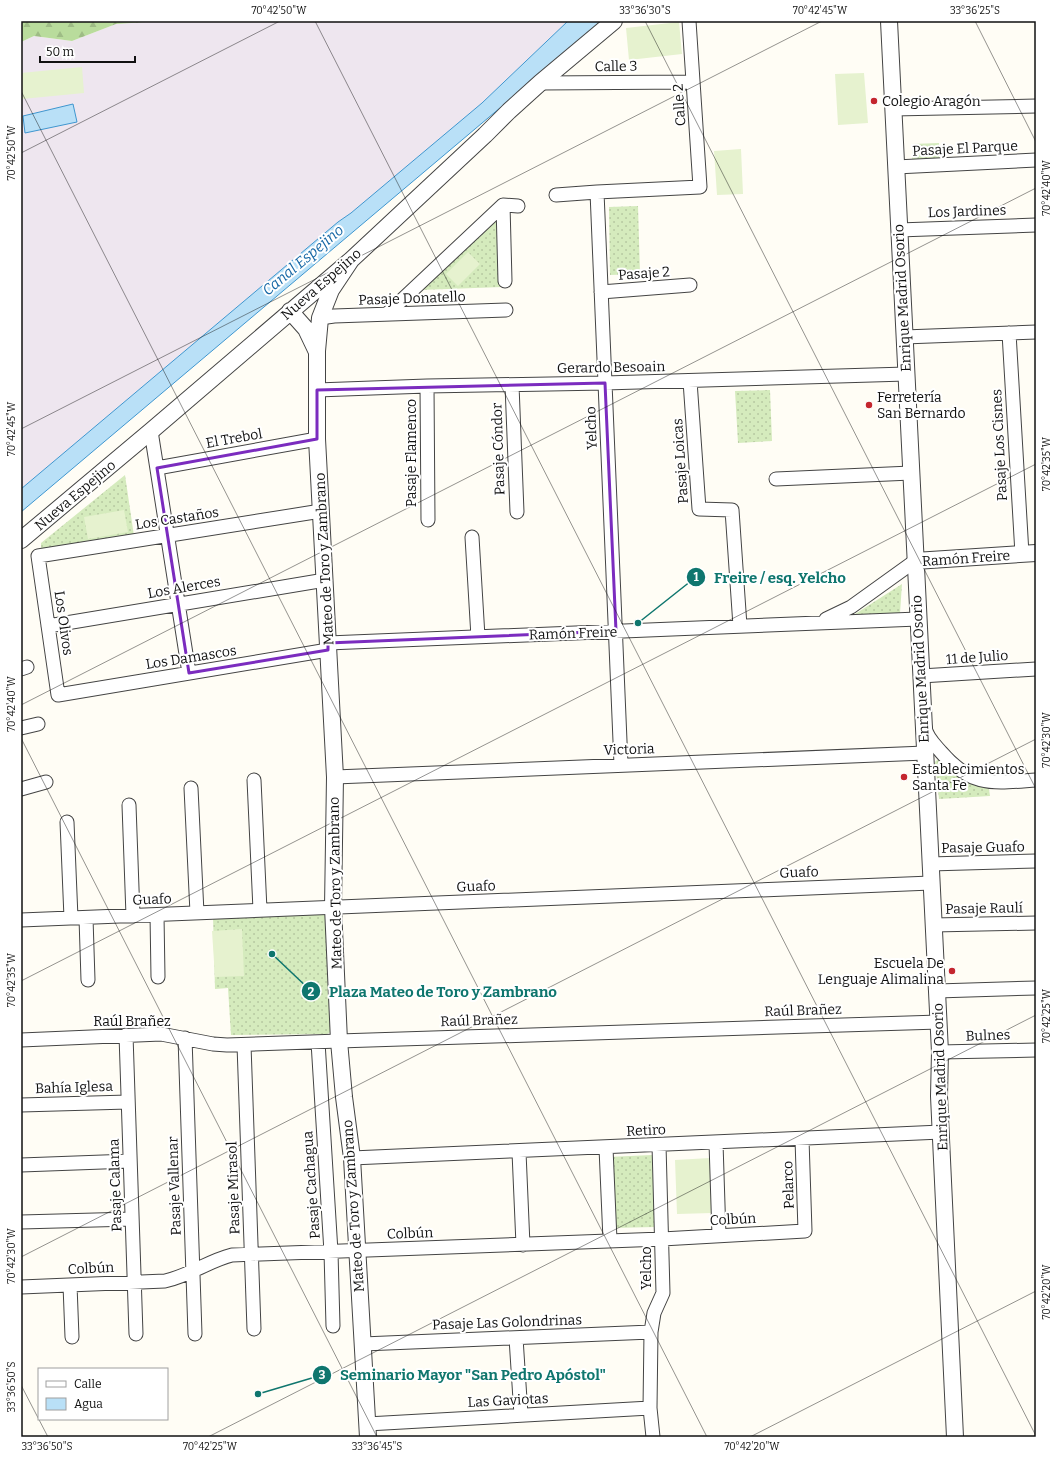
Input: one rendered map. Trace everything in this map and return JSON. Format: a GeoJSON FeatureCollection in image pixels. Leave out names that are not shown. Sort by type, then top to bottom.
{"type":"FeatureCollection","features":[{"type":"Feature","properties":{"kind":"street","name":"Nueva Espejino"},"geometry":{"type":"LineString","coordinates":[[21,540],[151,431],[350,260],[540,83],[614,21]]}},
{"type":"Feature","properties":{"kind":"street","name":"Calle 2"},"geometry":{"type":"LineString","coordinates":[[597,192],[700,187],[689,21]]}},
{"type":"Feature","properties":{"kind":"street","name":"Enrique Madrid Osorio"},"geometry":{"type":"LineString","coordinates":[[889,21],[940,1052],[939,1096],[955,1437]]}},
{"type":"Feature","properties":{"kind":"street","name":"Calle 3"},"geometry":{"type":"LineString","coordinates":[[540,83],[693,82]]}},
{"type":"Feature","properties":{"kind":"street"},"geometry":{"type":"LineString","coordinates":[[893,109],[1036,106]]}},
{"type":"Feature","properties":{"kind":"street","name":"Pasaje El Parque"},"geometry":{"type":"LineString","coordinates":[[896,167],[1036,160]]}},
{"type":"Feature","properties":{"kind":"street"},"geometry":{"type":"LineString","coordinates":[[556,195],[597,192]]}},
{"type":"Feature","properties":{"kind":"street","name":"Yelcho"},"geometry":{"type":"LineString","coordinates":[[597,192],[621,765]]}},
{"type":"Feature","properties":{"kind":"street"},"geometry":{"type":"LineString","coordinates":[[503,205],[505,281]]}},
{"type":"Feature","properties":{"kind":"street"},"geometry":{"type":"LineString","coordinates":[[387,314],[503,205],[518,206]]}},
{"type":"Feature","properties":{"kind":"street","name":"Los Jardines"},"geometry":{"type":"LineString","coordinates":[[899,230],[1036,225]]}},
{"type":"Feature","properties":{"kind":"street","name":"Mateo de Toro y Zambrano"},"geometry":{"type":"LineString","coordinates":[[350,260],[331,290],[320,318],[317,352],[317,390],[321,511],[335,777],[333,907],[339,1041],[344,1097],[352,1158],[368,1431]]}},
{"type":"Feature","properties":{"kind":"street","name":"Pasaje 2"},"geometry":{"type":"LineString","coordinates":[[601,292],[690,285]]}},
{"type":"Feature","properties":{"kind":"street"},"geometry":{"type":"LineString","coordinates":[[293,308],[305,307],[315,317],[320,318]]}},
{"type":"Feature","properties":{"kind":"street","name":"Mateo de Toro y Zambrano"},"geometry":{"type":"LineString","coordinates":[[293,308],[306,329],[317,352]]}},
{"type":"Feature","properties":{"kind":"street","name":"Pasaje Donatello"},"geometry":{"type":"LineString","coordinates":[[320,318],[506,310]]}},
{"type":"Feature","properties":{"kind":"street"},"geometry":{"type":"LineString","coordinates":[[904,337],[1036,332]]}},
{"type":"Feature","properties":{"kind":"street","name":"Pasaje Los Cisnes"},"geometry":{"type":"LineString","coordinates":[[1009,333],[1029,554]]}},
{"type":"Feature","properties":{"kind":"street","name":"Gerardo Besoain"},"geometry":{"type":"LineString","coordinates":[[317,390],[906,374]]}},
{"type":"Feature","properties":{"kind":"street","name":"Pasaje Loicas"},"geometry":{"type":"LineString","coordinates":[[690,381],[699,509],[732,510],[740,626]]}},
{"type":"Feature","properties":{"kind":"street","name":"Pasaje Cóndor"},"geometry":{"type":"LineString","coordinates":[[512,385],[517,512]]}},
{"type":"Feature","properties":{"kind":"street","name":"Pasaje Flamenco"},"geometry":{"type":"LineString","coordinates":[[427,386],[428,520]]}},
{"type":"Feature","properties":{"kind":"street"},"geometry":{"type":"LineString","coordinates":[[151,431],[189,673]]}},
{"type":"Feature","properties":{"kind":"street","name":"El Trebol"},"geometry":{"type":"LineString","coordinates":[[157,468],[318,439]]}},
{"type":"Feature","properties":{"kind":"street"},"geometry":{"type":"LineString","coordinates":[[776,479],[911,473]]}},
{"type":"Feature","properties":{"kind":"street","name":"Los Castaños"},"geometry":{"type":"LineString","coordinates":[[38,556],[321,511]]}},
{"type":"Feature","properties":{"kind":"street"},"geometry":{"type":"LineString","coordinates":[[472,537],[478,637]]}},
{"type":"Feature","properties":{"kind":"street","name":"Ramón Freire"},"geometry":{"type":"LineString","coordinates":[[819,622],[851,607],[915,561],[1029,554]]}},
{"type":"Feature","properties":{"kind":"street","name":"Los Olivos"},"geometry":{"type":"LineString","coordinates":[[38,556],[58,695]]}},
{"type":"Feature","properties":{"kind":"street","name":"Los Alerces"},"geometry":{"type":"LineString","coordinates":[[48,626],[325,580]]}},
{"type":"Feature","properties":{"kind":"street","name":"Ramón Freire"},"geometry":{"type":"LineString","coordinates":[[328,647],[478,637],[918,619]]}},
{"type":"Feature","properties":{"kind":"street","name":"Los Damascos"},"geometry":{"type":"LineString","coordinates":[[58,695],[189,673],[328,647]]}},
{"type":"Feature","properties":{"kind":"street","name":"11 de Julio"},"geometry":{"type":"LineString","coordinates":[[921,676],[1036,669]]}},
{"type":"Feature","properties":{"kind":"street"},"geometry":{"type":"LineString","coordinates":[[923,719],[925,731],[932,742],[952,765],[971,777],[990,782],[1036,780]]}},
{"type":"Feature","properties":{"kind":"street"},"geometry":{"type":"LineString","coordinates":[[21,728],[38,724]]}},
{"type":"Feature","properties":{"kind":"street","name":"Victoria"},"geometry":{"type":"LineString","coordinates":[[335,777],[925,753]]}},
{"type":"Feature","properties":{"kind":"street"},"geometry":{"type":"LineString","coordinates":[[254,780],[260,910]]}},
{"type":"Feature","properties":{"kind":"street"},"geometry":{"type":"LineString","coordinates":[[21,789],[46,782]]}},
{"type":"Feature","properties":{"kind":"street"},"geometry":{"type":"LineString","coordinates":[[191,788],[197,913]]}},
{"type":"Feature","properties":{"kind":"street"},"geometry":{"type":"LineString","coordinates":[[129,805],[134,916]]}},
{"type":"Feature","properties":{"kind":"street"},"geometry":{"type":"LineString","coordinates":[[67,822],[71,918]]}},
{"type":"Feature","properties":{"kind":"street","name":"Pasaje Guafo"},"geometry":{"type":"LineString","coordinates":[[930,864],[1036,861]]}},
{"type":"Feature","properties":{"kind":"street","name":"Guafo"},"geometry":{"type":"LineString","coordinates":[[21,920],[931,883]]}},
{"type":"Feature","properties":{"kind":"street"},"geometry":{"type":"LineString","coordinates":[[157,915],[158,977]]}},
{"type":"Feature","properties":{"kind":"street"},"geometry":{"type":"LineString","coordinates":[[86,918],[88,980]]}},
{"type":"Feature","properties":{"kind":"street","name":"Pasaje Raulí"},"geometry":{"type":"LineString","coordinates":[[933,925],[1036,923]]}},
{"type":"Feature","properties":{"kind":"street"},"geometry":{"type":"LineString","coordinates":[[937,991],[1036,988]]}},
{"type":"Feature","properties":{"kind":"street","name":"Raúl Brañez"},"geometry":{"type":"LineString","coordinates":[[21,1040],[161,1034],[213,1044],[244,1045],[938,1022]]}},
{"type":"Feature","properties":{"kind":"street","name":"Pasaje Calama"},"geometry":{"type":"LineString","coordinates":[[126,1035],[136,1334]]}},
{"type":"Feature","properties":{"kind":"street","name":"Pasaje Vallenar"},"geometry":{"type":"LineString","coordinates":[[185,1038],[195,1334]]}},
{"type":"Feature","properties":{"kind":"street","name":"Pasaje Cachagua"},"geometry":{"type":"LineString","coordinates":[[318,1042],[331,1252],[333,1326]]}},
{"type":"Feature","properties":{"kind":"street","name":"Pasaje Mirasol"},"geometry":{"type":"LineString","coordinates":[[244,1045],[254,1330]]}},
{"type":"Feature","properties":{"kind":"street","name":"Bulnes"},"geometry":{"type":"LineString","coordinates":[[940,1052],[1036,1050]]}},
{"type":"Feature","properties":{"kind":"street","name":"Bahía Iglesa"},"geometry":{"type":"LineString","coordinates":[[21,1105],[128,1102]]}},
{"type":"Feature","properties":{"kind":"street","name":"Retiro"},"geometry":{"type":"LineString","coordinates":[[352,1158],[519,1152],[941,1132]]}},
{"type":"Feature","properties":{"kind":"street","name":"Pelarco"},"geometry":{"type":"LineString","coordinates":[[802,1139],[805,1231]]}},
{"type":"Feature","properties":{"kind":"street"},"geometry":{"type":"LineString","coordinates":[[716,1143],[719,1236]]}},
{"type":"Feature","properties":{"kind":"street","name":"Yelcho"},"geometry":{"type":"LineString","coordinates":[[653,1437],[650,1408],[652,1332],[654,1313],[663,1293],[659,1145]]}},
{"type":"Feature","properties":{"kind":"street"},"geometry":{"type":"LineString","coordinates":[[606,1148],[610,1240]]}},
{"type":"Feature","properties":{"kind":"street"},"geometry":{"type":"LineString","coordinates":[[519,1152],[523,1245]]}},
{"type":"Feature","properties":{"kind":"street"},"geometry":{"type":"LineString","coordinates":[[21,1165],[130,1161]]}},
{"type":"Feature","properties":{"kind":"street"},"geometry":{"type":"LineString","coordinates":[[21,1222],[132,1219]]}},
{"type":"Feature","properties":{"kind":"street","name":"Colbún"},"geometry":{"type":"LineString","coordinates":[[21,1287],[165,1281],[193,1271],[226,1256],[251,1254],[523,1245],[805,1231]]}},
{"type":"Feature","properties":{"kind":"street"},"geometry":{"type":"LineString","coordinates":[[70,1285],[72,1337]]}},
{"type":"Feature","properties":{"kind":"street","name":"Pasaje Las Golondrinas"},"geometry":{"type":"LineString","coordinates":[[363,1344],[652,1332]]}},
{"type":"Feature","properties":{"kind":"street"},"geometry":{"type":"LineString","coordinates":[[516,1338],[521,1415]]}},
{"type":"Feature","properties":{"kind":"street","name":"Las Gaviotas"},"geometry":{"type":"LineString","coordinates":[[368,1431],[521,1415],[650,1408]]}},
{"type":"Feature","properties":{"kind":"highlighted area"},"geometry":{"type":"Polygon","coordinates":[[[605,383],[616,631],[328,643],[328,650],[189,673],[157,468],[317,439],[317,390],[605,383]]]}},
{"type":"Feature","properties":{"kind":"shaded area"},"geometry":{"type":"Polygon","coordinates":[[[161,21],[568,21],[482,103],[351,213],[338,222],[21,489],[21,42],[34,36],[72,41],[116,24],[161,21]]]}},
{"type":"Feature","properties":{"kind":"green space"},"geometry":{"type":"Polygon","coordinates":[[[21,21],[161,21],[116,24],[72,41],[34,36],[21,42],[21,21]]]}},
{"type":"Feature","properties":{"kind":"green space"},"geometry":{"type":"Polygon","coordinates":[[[679,22],[682,54],[629,60],[626,28],[679,22]]]}},
{"type":"Feature","properties":{"kind":"green space"},"geometry":{"type":"Polygon","coordinates":[[[82,67],[84,93],[22,99],[21,73],[82,67]]]}},
{"type":"Feature","properties":{"kind":"green space"},"geometry":{"type":"Polygon","coordinates":[[[864,73],[868,123],[838,125],[835,74],[864,73]]]}},
{"type":"Feature","properties":{"kind":"green space"},"geometry":{"type":"Polygon","coordinates":[[[939,143],[939,161],[912,162],[912,144],[939,143]]]}},
{"type":"Feature","properties":{"kind":"green space"},"geometry":{"type":"Polygon","coordinates":[[[741,149],[743,194],[717,195],[714,151],[741,149]]]}},
{"type":"Feature","properties":{"kind":"green space"},"geometry":{"type":"Polygon","coordinates":[[[638,206],[640,274],[610,275],[609,207],[638,206]]]}},
{"type":"Feature","properties":{"kind":"green space"},"geometry":{"type":"Polygon","coordinates":[[[493,220],[499,224],[502,287],[420,290],[493,220]]]}},
{"type":"Feature","properties":{"kind":"green space"},"geometry":{"type":"Polygon","coordinates":[[[468,252],[480,264],[458,286],[446,274],[468,252]]]}},
{"type":"Feature","properties":{"kind":"green space"},"geometry":{"type":"Polygon","coordinates":[[[770,390],[772,441],[738,443],[735,391],[770,390]]]}},
{"type":"Feature","properties":{"kind":"green space"},"geometry":{"type":"Polygon","coordinates":[[[125,475],[134,536],[41,549],[41,543],[125,475]]]}},
{"type":"Feature","properties":{"kind":"green space"},"geometry":{"type":"Polygon","coordinates":[[[124,510],[128,532],[88,539],[84,517],[124,510]]]}},
{"type":"Feature","properties":{"kind":"green space"},"geometry":{"type":"Polygon","coordinates":[[[902,584],[900,613],[852,616],[902,584]]]}},
{"type":"Feature","properties":{"kind":"green space"},"geometry":{"type":"Polygon","coordinates":[[[940,760],[962,779],[974,785],[989,789],[990,796],[939,799],[935,762],[940,760]]]}},
{"type":"Feature","properties":{"kind":"green space"},"geometry":{"type":"Polygon","coordinates":[[[325,913],[331,1032],[327,1034],[231,1035],[228,988],[215,989],[213,916],[325,913]]]}},
{"type":"Feature","properties":{"kind":"green space"},"geometry":{"type":"Polygon","coordinates":[[[242,929],[244,976],[215,977],[212,931],[242,929]]]}},
{"type":"Feature","properties":{"kind":"green space"},"geometry":{"type":"Polygon","coordinates":[[[652,1155],[655,1227],[612,1228],[608,1157],[652,1155]]]}},
{"type":"Feature","properties":{"kind":"green space"},"geometry":{"type":"Polygon","coordinates":[[[710,1158],[712,1213],[677,1214],[675,1160],[710,1158]]]}},
{"type":"Feature","properties":{"kind":"water","name":"Canal Espejino"},"geometry":{"type":"Polygon","coordinates":[[[568,21],[603,21],[21,512],[21,489],[338,222],[351,213],[482,103],[568,21]]]}},
{"type":"Feature","properties":{"kind":"water"},"geometry":{"type":"Polygon","coordinates":[[[73,104],[77,122],[25,133],[23,116],[73,104]]]}},
{"type":"Feature","properties":{"kind":"place","name":"Colegio Aragón"},"geometry":{"type":"Point","coordinates":[874,101]}},
{"type":"Feature","properties":{"kind":"place","name":"Ferretería San Bernardo"},"geometry":{"type":"Point","coordinates":[869,405]}},
{"type":"Feature","properties":{"kind":"place","name":"Freire / esq. Yelcho"},"geometry":{"type":"Point","coordinates":[638,623]}},
{"type":"Feature","properties":{"kind":"place","name":"Establecimientos Santa Fe"},"geometry":{"type":"Point","coordinates":[904,777]}},
{"type":"Feature","properties":{"kind":"place","name":"Plaza Mateo de Toro y Zambrano"},"geometry":{"type":"Point","coordinates":[272,954]}},
{"type":"Feature","properties":{"kind":"place","name":"Escuela De Lenguaje Alimalina"},"geometry":{"type":"Point","coordinates":[952,971]}},
{"type":"Feature","properties":{"kind":"place","name":"Seminario Mayor \"San Pedro Apóstol\""},"geometry":{"type":"Point","coordinates":[258,1394]}}]}
